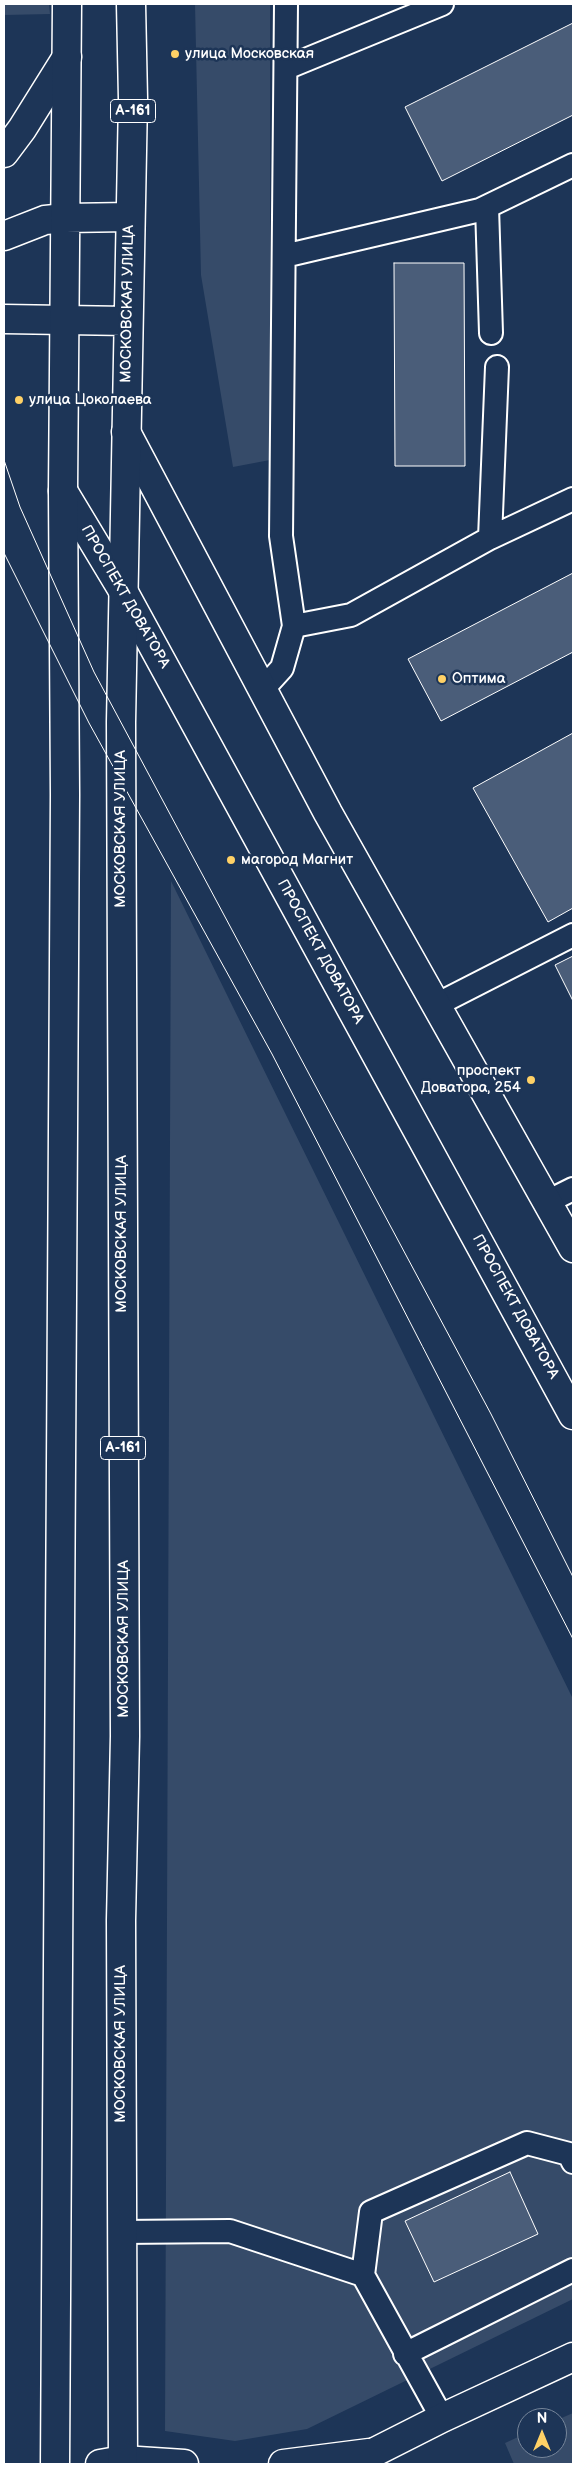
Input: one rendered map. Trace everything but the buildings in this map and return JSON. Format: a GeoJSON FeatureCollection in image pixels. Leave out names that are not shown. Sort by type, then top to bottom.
{"type":"FeatureCollection","features":[{"type":"Feature","properties":{"kind":"main road"},"geometry":{"type":"LineString","coordinates":[[55,2464],[66,766],[64,491],[67,4]]}},
{"type":"Feature","properties":{"kind":"main road","name":"МОСКОВСКАЯ УЛИЦА"},"geometry":{"type":"LineString","coordinates":[[115,2463],[121,2232],[121,1920],[125,1736],[122,589],[133,99],[131,4]]}},
{"type":"Feature","properties":{"kind":"main road"},"geometry":{"type":"LineString","coordinates":[[4,153],[22,130],[67,57]]}},
{"type":"Feature","properties":{"kind":"main road"},"geometry":{"type":"LineString","coordinates":[[4,236],[45,220],[130,217]]}},
{"type":"Feature","properties":{"kind":"main road"},"geometry":{"type":"LineString","coordinates":[[4,319],[128,322]]}},
{"type":"Feature","properties":{"kind":"main road"},"geometry":{"type":"LineString","coordinates":[[126,432],[332,821],[573,1248]]}},
{"type":"Feature","properties":{"kind":"main road","name":"ПРОСПЕКТ ДОВАТОРА"},"geometry":{"type":"LineString","coordinates":[[64,491],[122,589],[573,1415]]}},
{"type":"Feature","properties":{"kind":"main road"},"geometry":{"type":"LineString","coordinates":[[283,2464],[362,2459],[442,2418],[573,2357]]}},
{"type":"Feature","properties":{"kind":"main road"},"geometry":{"type":"LineString","coordinates":[[115,2463],[184,2464]]}},
{"type":"Feature","properties":{"kind":"lane"},"geometry":{"type":"LineString","coordinates":[[262,690],[282,668],[294,626],[281,536],[286,4]]}},
{"type":"Feature","properties":{"kind":"lane"},"geometry":{"type":"LineString","coordinates":[[286,68],[442,4]]}},
{"type":"Feature","properties":{"kind":"lane"},"geometry":{"type":"LineString","coordinates":[[284,256],[486,206],[573,165]]}},
{"type":"Feature","properties":{"kind":"lane"},"geometry":{"type":"LineString","coordinates":[[486,206],[491,334]]}},
{"type":"Feature","properties":{"kind":"lane"},"geometry":{"type":"LineString","coordinates":[[490,538],[497,367]]}},
{"type":"Feature","properties":{"kind":"lane"},"geometry":{"type":"LineString","coordinates":[[294,626],[351,615],[490,538],[573,500]]}},
{"type":"Feature","properties":{"kind":"lane"},"geometry":{"type":"LineString","coordinates":[[436,1005],[573,935]]}},
{"type":"Feature","properties":{"kind":"lane"},"geometry":{"type":"LineString","coordinates":[[547,1202],[573,1188]]}},
{"type":"Feature","properties":{"kind":"lane"},"geometry":{"type":"LineString","coordinates":[[442,2418],[363,2275],[371,2212],[527,2143],[569,2154],[573,2162]]}},
{"type":"Feature","properties":{"kind":"lane"},"geometry":{"type":"LineString","coordinates":[[121,2232],[230,2231],[363,2275]]}},
{"type":"Feature","properties":{"kind":"lane"},"geometry":{"type":"LineString","coordinates":[[405,2354],[573,2270]]}},
{"type":"Feature","properties":{"kind":"shaded area"},"geometry":{"type":"Polygon","coordinates":[[[4,4],[49,4],[50,14],[4,15],[4,4]]]}},
{"type":"Feature","properties":{"kind":"shaded area"},"geometry":{"type":"Polygon","coordinates":[[[195,4],[270,4],[270,460],[233,467],[201,275],[195,4]]]}},
{"type":"Feature","properties":{"kind":"shaded area"},"geometry":{"type":"Polygon","coordinates":[[[171,881],[573,1699],[573,2299],[307,2429],[235,2441],[165,2431],[171,881]]]}},
{"type":"Feature","properties":{"kind":"shaded area"},"geometry":{"type":"Polygon","coordinates":[[[573,2413],[573,2464],[514,2464],[505,2443],[517,2438],[517,2458],[567,2458],[567,2416],[573,2413]]]}},
{"type":"Feature","properties":{"kind":"tram line"},"geometry":{"type":"LineString","coordinates":[[4,460],[20,507],[94,672],[491,1414],[573,1577]]}},
{"type":"Feature","properties":{"kind":"tram line"},"geometry":{"type":"LineString","coordinates":[[4,553],[89,723],[272,1054],[573,1639]]}},
{"type":"Feature","properties":{"kind":"place","name":"улица Московская"},"geometry":{"type":"Point","coordinates":[175,54]}},
{"type":"Feature","properties":{"kind":"place","name":"улица Цоколаева"},"geometry":{"type":"Point","coordinates":[19,400]}},
{"type":"Feature","properties":{"kind":"place","name":"Оптима"},"geometry":{"type":"Point","coordinates":[442,679]}},
{"type":"Feature","properties":{"kind":"place","name":"магород Магнит"},"geometry":{"type":"Point","coordinates":[231,860]}},
{"type":"Feature","properties":{"kind":"place","name":"проспект Доватора, 254"},"geometry":{"type":"Point","coordinates":[531,1080]}}]}
